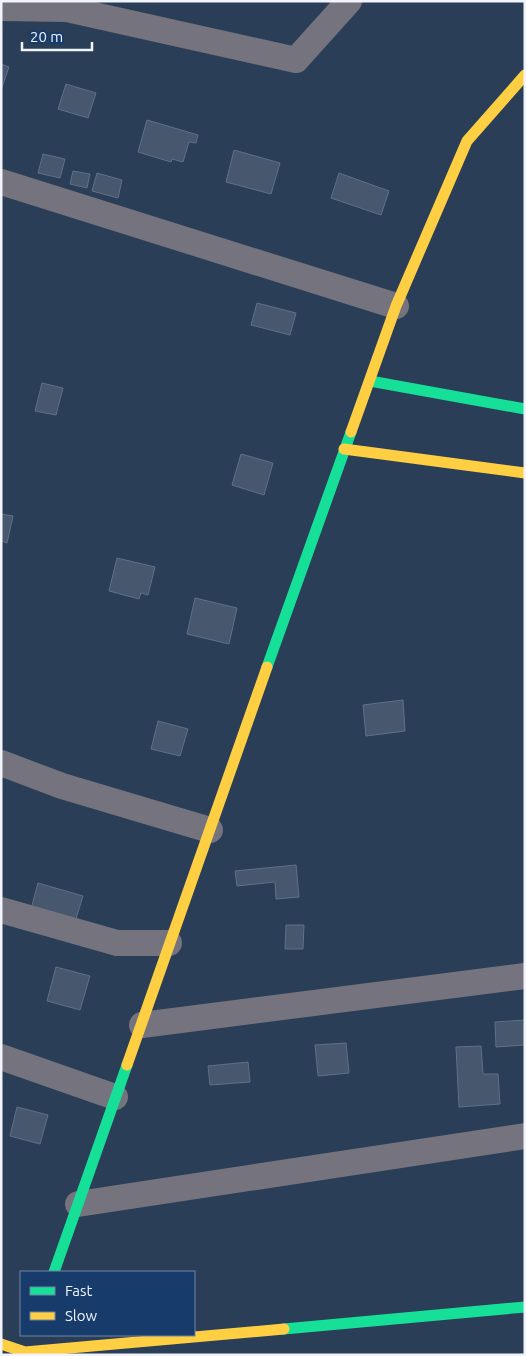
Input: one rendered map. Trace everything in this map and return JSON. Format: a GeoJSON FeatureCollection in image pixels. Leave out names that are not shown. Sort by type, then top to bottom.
{"type":"FeatureCollection","features":[{"type":"Feature","properties":{"kind":"street"},"geometry":{"type":"LineString","coordinates":[[1,8],[67,9],[296,60],[349,1]]}},
{"type":"Feature","properties":{"kind":"street"},"geometry":{"type":"LineString","coordinates":[[54,1271],[396,306],[466,141],[525,74]]}},
{"type":"Feature","properties":{"kind":"street"},"geometry":{"type":"LineString","coordinates":[[1,182],[396,306]]}},
{"type":"Feature","properties":{"kind":"street"},"geometry":{"type":"LineString","coordinates":[[370,380],[525,409]]}},
{"type":"Feature","properties":{"kind":"street"},"geometry":{"type":"LineString","coordinates":[[344,449],[525,473]]}},
{"type":"Feature","properties":{"kind":"street"},"geometry":{"type":"LineString","coordinates":[[1,763],[62,786],[210,830]]}},
{"type":"Feature","properties":{"kind":"street"},"geometry":{"type":"LineString","coordinates":[[1,910],[117,944],[169,943]]}},
{"type":"Feature","properties":{"kind":"street"},"geometry":{"type":"LineString","coordinates":[[142,1025],[525,976]]}},
{"type":"Feature","properties":{"kind":"street"},"geometry":{"type":"LineString","coordinates":[[1,1057],[116,1097]]}},
{"type":"Feature","properties":{"kind":"street"},"geometry":{"type":"LineString","coordinates":[[78,1204],[525,1136]]}},
{"type":"Feature","properties":{"kind":"street"},"geometry":{"type":"LineString","coordinates":[[195,1335],[525,1307]]}},
{"type":"Feature","properties":{"kind":"street"},"geometry":{"type":"LineString","coordinates":[[1,1344],[26,1350],[188,1336]]}},
{"type":"Feature","properties":{"kind":"building"},"geometry":{"type":"Polygon","coordinates":[[[1,64],[9,67],[1,90],[1,64]]]}},
{"type":"Feature","properties":{"kind":"building"},"geometry":{"type":"Polygon","coordinates":[[[66,84],[96,93],[88,118],[58,109],[66,84]]]}},
{"type":"Feature","properties":{"kind":"building"},"geometry":{"type":"Polygon","coordinates":[[[147,120],[198,135],[196,143],[189,142],[183,162],[172,159],[171,162],[138,152],[147,120]]]}},
{"type":"Feature","properties":{"kind":"building"},"geometry":{"type":"Polygon","coordinates":[[[234,150],[280,163],[271,194],[226,182],[234,150]]]}},
{"type":"Feature","properties":{"kind":"building"},"geometry":{"type":"Polygon","coordinates":[[[43,154],[65,159],[60,178],[38,173],[43,154]]]}},
{"type":"Feature","properties":{"kind":"building"},"geometry":{"type":"Polygon","coordinates":[[[73,171],[90,174],[87,188],[70,184],[73,171]]]}},
{"type":"Feature","properties":{"kind":"building"},"geometry":{"type":"Polygon","coordinates":[[[97,173],[122,180],[118,198],[92,191],[97,173]]]}},
{"type":"Feature","properties":{"kind":"building"},"geometry":{"type":"Polygon","coordinates":[[[339,173],[389,191],[381,215],[331,198],[339,173]]]}},
{"type":"Feature","properties":{"kind":"building"},"geometry":{"type":"Polygon","coordinates":[[[257,303],[296,313],[290,335],[251,325],[257,303]]]}},
{"type":"Feature","properties":{"kind":"building"},"geometry":{"type":"Polygon","coordinates":[[[42,383],[63,388],[56,415],[35,411],[42,383]]]}},
{"type":"Feature","properties":{"kind":"building"},"geometry":{"type":"Polygon","coordinates":[[[241,454],[273,463],[264,495],[232,485],[241,454]]]}},
{"type":"Feature","properties":{"kind":"building"},"geometry":{"type":"Polygon","coordinates":[[[1,514],[13,516],[7,543],[1,541],[1,514]]]}},
{"type":"Feature","properties":{"kind":"building"},"geometry":{"type":"Polygon","coordinates":[[[117,558],[155,567],[148,595],[141,593],[139,599],[109,591],[117,558]]]}},
{"type":"Feature","properties":{"kind":"building"},"geometry":{"type":"Polygon","coordinates":[[[195,598],[237,608],[229,644],[187,634],[195,598]]]}},
{"type":"Feature","properties":{"kind":"building"},"geometry":{"type":"Polygon","coordinates":[[[403,700],[405,731],[366,736],[363,705],[403,700]]]}},
{"type":"Feature","properties":{"kind":"building"},"geometry":{"type":"Polygon","coordinates":[[[158,721],[188,729],[180,756],[151,749],[158,721]]]}},
{"type":"Feature","properties":{"kind":"building"},"geometry":{"type":"Polygon","coordinates":[[[296,865],[299,897],[276,899],[275,882],[237,886],[235,871],[296,865]]]}},
{"type":"Feature","properties":{"kind":"building"},"geometry":{"type":"Polygon","coordinates":[[[38,883],[83,896],[75,922],[31,909],[38,883]]]}},
{"type":"Feature","properties":{"kind":"building"},"geometry":{"type":"Polygon","coordinates":[[[286,925],[304,925],[303,949],[285,949],[286,925]]]}},
{"type":"Feature","properties":{"kind":"building"},"geometry":{"type":"Polygon","coordinates":[[[56,967],[90,976],[80,1010],[47,1001],[56,967]]]}},
{"type":"Feature","properties":{"kind":"building"},"geometry":{"type":"Polygon","coordinates":[[[525,1020],[525,1045],[496,1047],[495,1022],[525,1020]]]}},
{"type":"Feature","properties":{"kind":"building"},"geometry":{"type":"Polygon","coordinates":[[[346,1043],[349,1073],[318,1076],[315,1045],[346,1043]]]}},
{"type":"Feature","properties":{"kind":"building"},"geometry":{"type":"Polygon","coordinates":[[[481,1046],[483,1074],[498,1074],[500,1104],[459,1107],[456,1047],[481,1046]]]}},
{"type":"Feature","properties":{"kind":"building"},"geometry":{"type":"Polygon","coordinates":[[[248,1062],[250,1082],[210,1085],[208,1066],[248,1062]]]}},
{"type":"Feature","properties":{"kind":"building"},"geometry":{"type":"Polygon","coordinates":[[[17,1107],[48,1115],[40,1144],[10,1136],[17,1107]]]}},
{"type":"Feature","properties":{"kind":"traffic: fast"},"geometry":{"type":"LineString","coordinates":[[370,381],[525,409]]}},
{"type":"Feature","properties":{"kind":"traffic: fast"},"geometry":{"type":"LineString","coordinates":[[267,667],[351,432]]}},
{"type":"Feature","properties":{"kind":"traffic: fast"},"geometry":{"type":"LineString","coordinates":[[54,1271],[127,1065]]}},
{"type":"Feature","properties":{"kind":"traffic: fast"},"geometry":{"type":"LineString","coordinates":[[284,1329],[525,1307]]}},
{"type":"Feature","properties":{"kind":"traffic: slow"},"geometry":{"type":"LineString","coordinates":[[351,432],[396,306],[467,141],[525,75]]}},
{"type":"Feature","properties":{"kind":"traffic: slow"},"geometry":{"type":"LineString","coordinates":[[344,449],[525,473]]}},
{"type":"Feature","properties":{"kind":"traffic: slow"},"geometry":{"type":"LineString","coordinates":[[127,1065],[267,667]]}},
{"type":"Feature","properties":{"kind":"traffic: slow"},"geometry":{"type":"LineString","coordinates":[[1,1344],[25,1352],[284,1329]]}}]}
